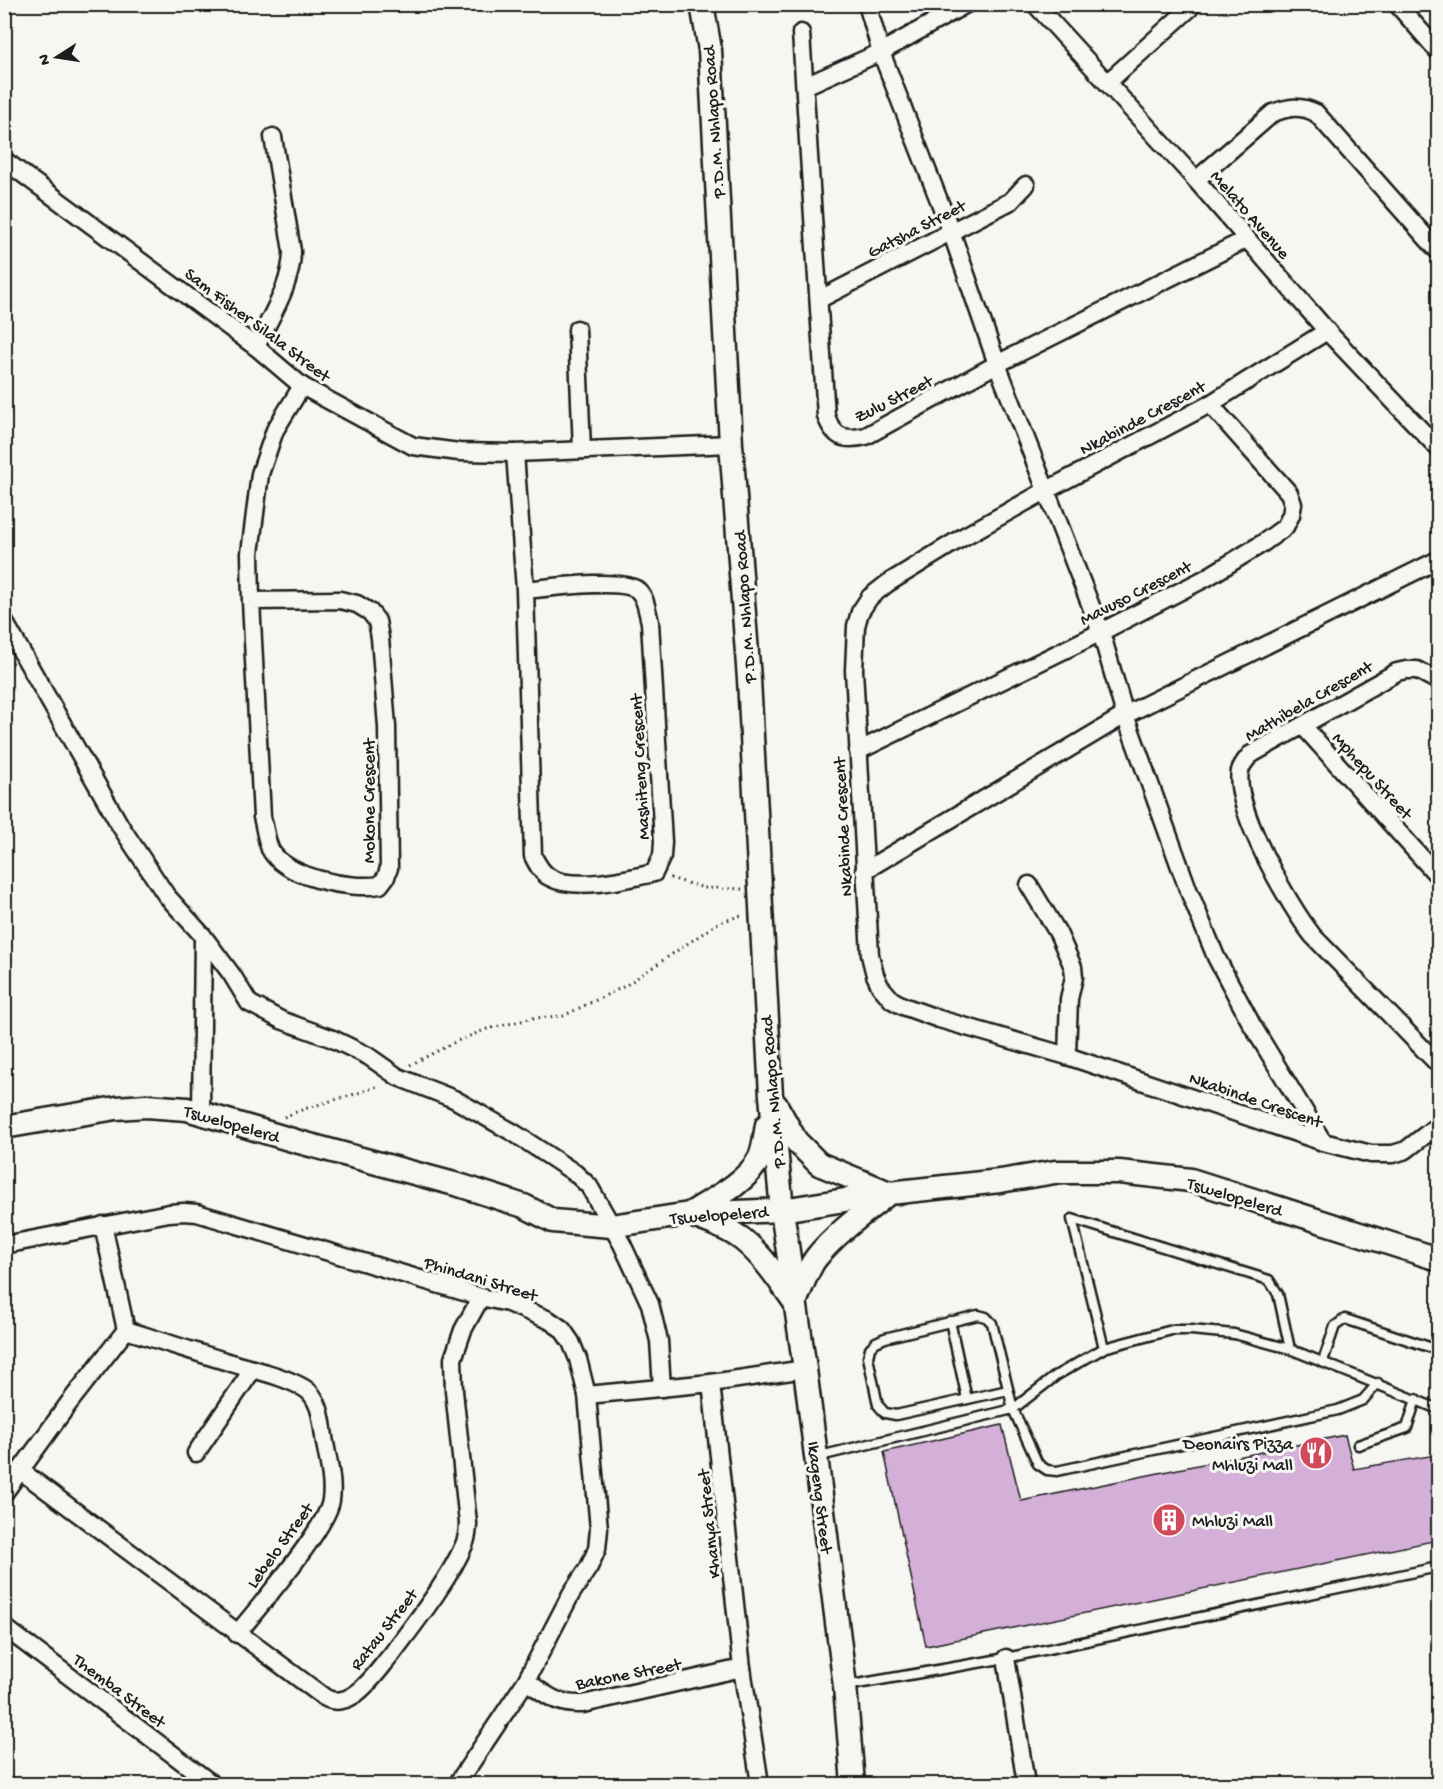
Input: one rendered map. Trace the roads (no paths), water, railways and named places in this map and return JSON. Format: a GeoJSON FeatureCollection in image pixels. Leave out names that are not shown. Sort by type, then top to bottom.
{"type":"FeatureCollection","features":[{"type":"Feature","properties":{"kind":"street","name":"P.D.M. Nhlapo Road"},"geometry":{"type":"LineString","coordinates":[[702,4],[710,50],[730,444],[749,679],[771,1096],[782,1210]]}},
{"type":"Feature","properties":{"kind":"street"},"geometry":{"type":"LineString","coordinates":[[867,4],[881,52],[951,231],[997,364],[1101,632],[1125,715],[1161,817],[1216,957],[1257,1034],[1323,1142]]}},
{"type":"Feature","properties":{"kind":"street"},"geometry":{"type":"LineString","coordinates":[[805,86],[881,52],[966,4]]}},
{"type":"Feature","properties":{"kind":"street","name":"Melato Avenue"},"geometry":{"type":"LineString","coordinates":[[1035,4],[1196,180],[1327,331],[1438,448]]}},
{"type":"Feature","properties":{"kind":"street"},"geometry":{"type":"LineString","coordinates":[[1107,82],[1190,8],[1191,4]]}},
{"type":"Feature","properties":{"kind":"street"},"geometry":{"type":"LineString","coordinates":[[1397,4],[1438,51]]}},
{"type":"Feature","properties":{"kind":"street","name":"Zulu Street"},"geometry":{"type":"LineString","coordinates":[[801,33],[826,416],[831,429],[840,436],[853,439],[866,436],[997,364],[1247,239]]}},
{"type":"Feature","properties":{"kind":"street"},"geometry":{"type":"LineString","coordinates":[[1196,180],[1273,113],[1288,107],[1304,107],[1316,113],[1438,251]]}},
{"type":"Feature","properties":{"kind":"street"},"geometry":{"type":"LineString","coordinates":[[255,347],[287,283],[292,264],[292,251],[273,137]]}},
{"type":"Feature","properties":{"kind":"street","name":"Sam Fisher Silala Street"},"geometry":{"type":"LineString","coordinates":[[4,160],[255,347],[302,386],[413,446],[459,452],[515,453],[730,444]]}},
{"type":"Feature","properties":{"kind":"street","name":"Gatsha Street"},"geometry":{"type":"LineString","coordinates":[[820,299],[1011,201],[1026,186]]}},
{"type":"Feature","properties":{"kind":"street"},"geometry":{"type":"LineString","coordinates":[[577,329],[582,450]]}},
{"type":"Feature","properties":{"kind":"street","name":"Nkabinde Crescent"},"geometry":{"type":"LineString","coordinates":[[1327,331],[1210,404],[963,537],[888,583],[870,597],[860,612],[856,626],[854,670],[870,955],[874,975],[885,994],[903,1006],[939,1019],[1067,1056],[1323,1142],[1371,1154],[1393,1154],[1406,1150],[1438,1125]]}},
{"type":"Feature","properties":{"kind":"street","name":"Mokone Crescent"},"geometry":{"type":"LineString","coordinates":[[251,601],[340,600],[357,604],[370,612],[377,621],[387,727],[389,868],[380,885],[369,887],[348,885],[295,872],[279,860],[271,849],[262,817],[251,601],[250,553],[260,474],[275,430],[302,386]]}},
{"type":"Feature","properties":{"kind":"street","name":"Mavuso Crescent"},"geometry":{"type":"LineString","coordinates":[[858,752],[1206,578],[1285,527],[1293,504],[1290,493],[1210,404]]}},
{"type":"Feature","properties":{"kind":"street"},"geometry":{"type":"LineString","coordinates":[[515,453],[525,590]]}},
{"type":"Feature","properties":{"kind":"street"},"geometry":{"type":"LineString","coordinates":[[864,871],[1125,715],[1438,560]]}},
{"type":"Feature","properties":{"kind":"street","name":"Mashiteng Crescent"},"geometry":{"type":"LineString","coordinates":[[590,585],[625,586],[637,590],[644,600],[650,622],[663,842],[662,856],[654,873],[609,881],[571,883],[550,878],[540,869],[533,856],[525,590],[590,585]]}},
{"type":"Feature","properties":{"kind":"street"},"geometry":{"type":"LineString","coordinates":[[4,621],[121,827],[166,896],[203,936],[232,975],[249,1004],[281,1020],[333,1039],[368,1056],[398,1077],[454,1099],[514,1133],[575,1173],[589,1186],[622,1244],[650,1304],[659,1341],[662,1388]]}},
{"type":"Feature","properties":{"kind":"street","name":"Mathibela Crescent"},"geometry":{"type":"LineString","coordinates":[[1438,681],[1417,670],[1397,672],[1250,755],[1243,763],[1239,781],[1244,806],[1271,869],[1297,915],[1313,936],[1438,1064]]}},
{"type":"Feature","properties":{"kind":"street","name":"Mphepu Street"},"geometry":{"type":"LineString","coordinates":[[1303,726],[1438,876]]}},
{"type":"Feature","properties":{"kind":"street"},"geometry":{"type":"LineString","coordinates":[[1029,885],[1058,933],[1073,967],[1074,977],[1069,999],[1067,1056]]}},
{"type":"Feature","properties":{"kind":"street"},"geometry":{"type":"LineString","coordinates":[[201,1113],[203,936]]}},
{"type":"Feature","properties":{"kind":"street"},"geometry":{"type":"LineString","coordinates":[[771,1096],[796,1141],[819,1164],[889,1193],[816,1257],[795,1302]]}},
{"type":"Feature","properties":{"kind":"street"},"geometry":{"type":"LineString","coordinates":[[689,1214],[742,1179],[760,1158],[771,1096]]}},
{"type":"Feature","properties":{"kind":"street","name":"Tswelopelerd"},"geometry":{"type":"LineString","coordinates":[[4,1127],[116,1108],[146,1106],[187,1109],[262,1132],[462,1186],[524,1206],[553,1221],[611,1226],[689,1214],[782,1210],[889,1193],[1000,1181],[1055,1172],[1119,1172],[1191,1180],[1438,1259]]}},
{"type":"Feature","properties":{"kind":"street","name":"Ikageng Street"},"geometry":{"type":"LineString","coordinates":[[782,1210],[805,1369],[845,1686],[853,1785]]}},
{"type":"Feature","properties":{"kind":"street","name":"Phindani Street"},"geometry":{"type":"LineString","coordinates":[[4,1245],[169,1213],[197,1213],[508,1303],[549,1320],[562,1329],[571,1342],[578,1359],[587,1395],[599,1512],[597,1549],[526,1681],[457,1785]]}},
{"type":"Feature","properties":{"kind":"street"},"geometry":{"type":"LineString","coordinates":[[689,1214],[726,1230],[742,1240],[771,1269],[795,1302]]}},
{"type":"Feature","properties":{"kind":"street"},"geometry":{"type":"LineString","coordinates":[[4,1493],[69,1403],[126,1330],[103,1225]]}},
{"type":"Feature","properties":{"kind":"street","name":"Ratau Street"},"geometry":{"type":"LineString","coordinates":[[21,1471],[324,1697],[333,1701],[347,1698],[365,1685],[415,1624],[466,1539],[468,1523],[454,1391],[453,1359],[463,1330],[481,1297]]}},
{"type":"Feature","properties":{"kind":"street","name":"Lebelo Street"},"geometry":{"type":"LineString","coordinates":[[126,1330],[253,1369],[303,1388],[316,1402],[323,1429],[331,1500],[329,1510],[311,1538],[237,1634]]}},
{"type":"Feature","properties":{"kind":"street"},"geometry":{"type":"LineString","coordinates":[[196,1453],[253,1369]]}},
{"type":"Feature","properties":{"kind":"street"},"geometry":{"type":"LineString","coordinates":[[587,1395],[711,1383],[805,1369]]}},
{"type":"Feature","properties":{"kind":"street","name":"Khanya Street"},"geometry":{"type":"LineString","coordinates":[[711,1383],[742,1668],[760,1785]]}},
{"type":"Feature","properties":{"kind":"street","name":"Themba Street"},"geometry":{"type":"LineString","coordinates":[[4,1627],[212,1785]]}},
{"type":"Feature","properties":{"kind":"street"},"geometry":{"type":"LineString","coordinates":[[1006,1658],[1026,1785]]}},
{"type":"Feature","properties":{"kind":"street","name":"Bakone Street"},"geometry":{"type":"LineString","coordinates":[[526,1681],[556,1702],[570,1705],[742,1668]]}},
{"type":"Feature","properties":{"kind":"lane"},"geometry":{"type":"LineString","coordinates":[[1104,1348],[1072,1219],[1269,1280],[1278,1294],[1290,1349]]}},
{"type":"Feature","properties":{"kind":"lane"},"geometry":{"type":"LineString","coordinates":[[1008,1390],[897,1415],[885,1413],[878,1405],[867,1357],[870,1348],[885,1338],[978,1315],[986,1317],[992,1323],[1013,1408],[1038,1464],[1047,1470],[1058,1471],[1338,1410],[1363,1400],[1378,1383]]}},
{"type":"Feature","properties":{"kind":"lane"},"geometry":{"type":"LineString","coordinates":[[1323,1361],[1335,1326],[1345,1319],[1438,1350]]}},
{"type":"Feature","properties":{"kind":"lane"},"geometry":{"type":"LineString","coordinates":[[950,1321],[967,1399]]}},
{"type":"Feature","properties":{"kind":"lane"},"geometry":{"type":"LineString","coordinates":[[816,1456],[1013,1408],[1057,1375],[1104,1348],[1163,1332],[1191,1330],[1234,1334],[1290,1349],[1438,1407]]}},
{"type":"Feature","properties":{"kind":"lane"},"geometry":{"type":"LineString","coordinates":[[1358,1444],[1407,1428],[1416,1400]]}},
{"type":"Feature","properties":{"kind":"lane"},"geometry":{"type":"LineString","coordinates":[[845,1686],[1006,1658],[1438,1567]]}},
{"type":"Feature","properties":{"kind":"place","name":"Deonairs Pizza Mhluzi Mall"},"geometry":{"type":"Point","coordinates":[1316,1453]}},
{"type":"Feature","properties":{"kind":"place","name":"Mhluzi Mall"},"geometry":{"type":"Point","coordinates":[1169,1520]}}]}
